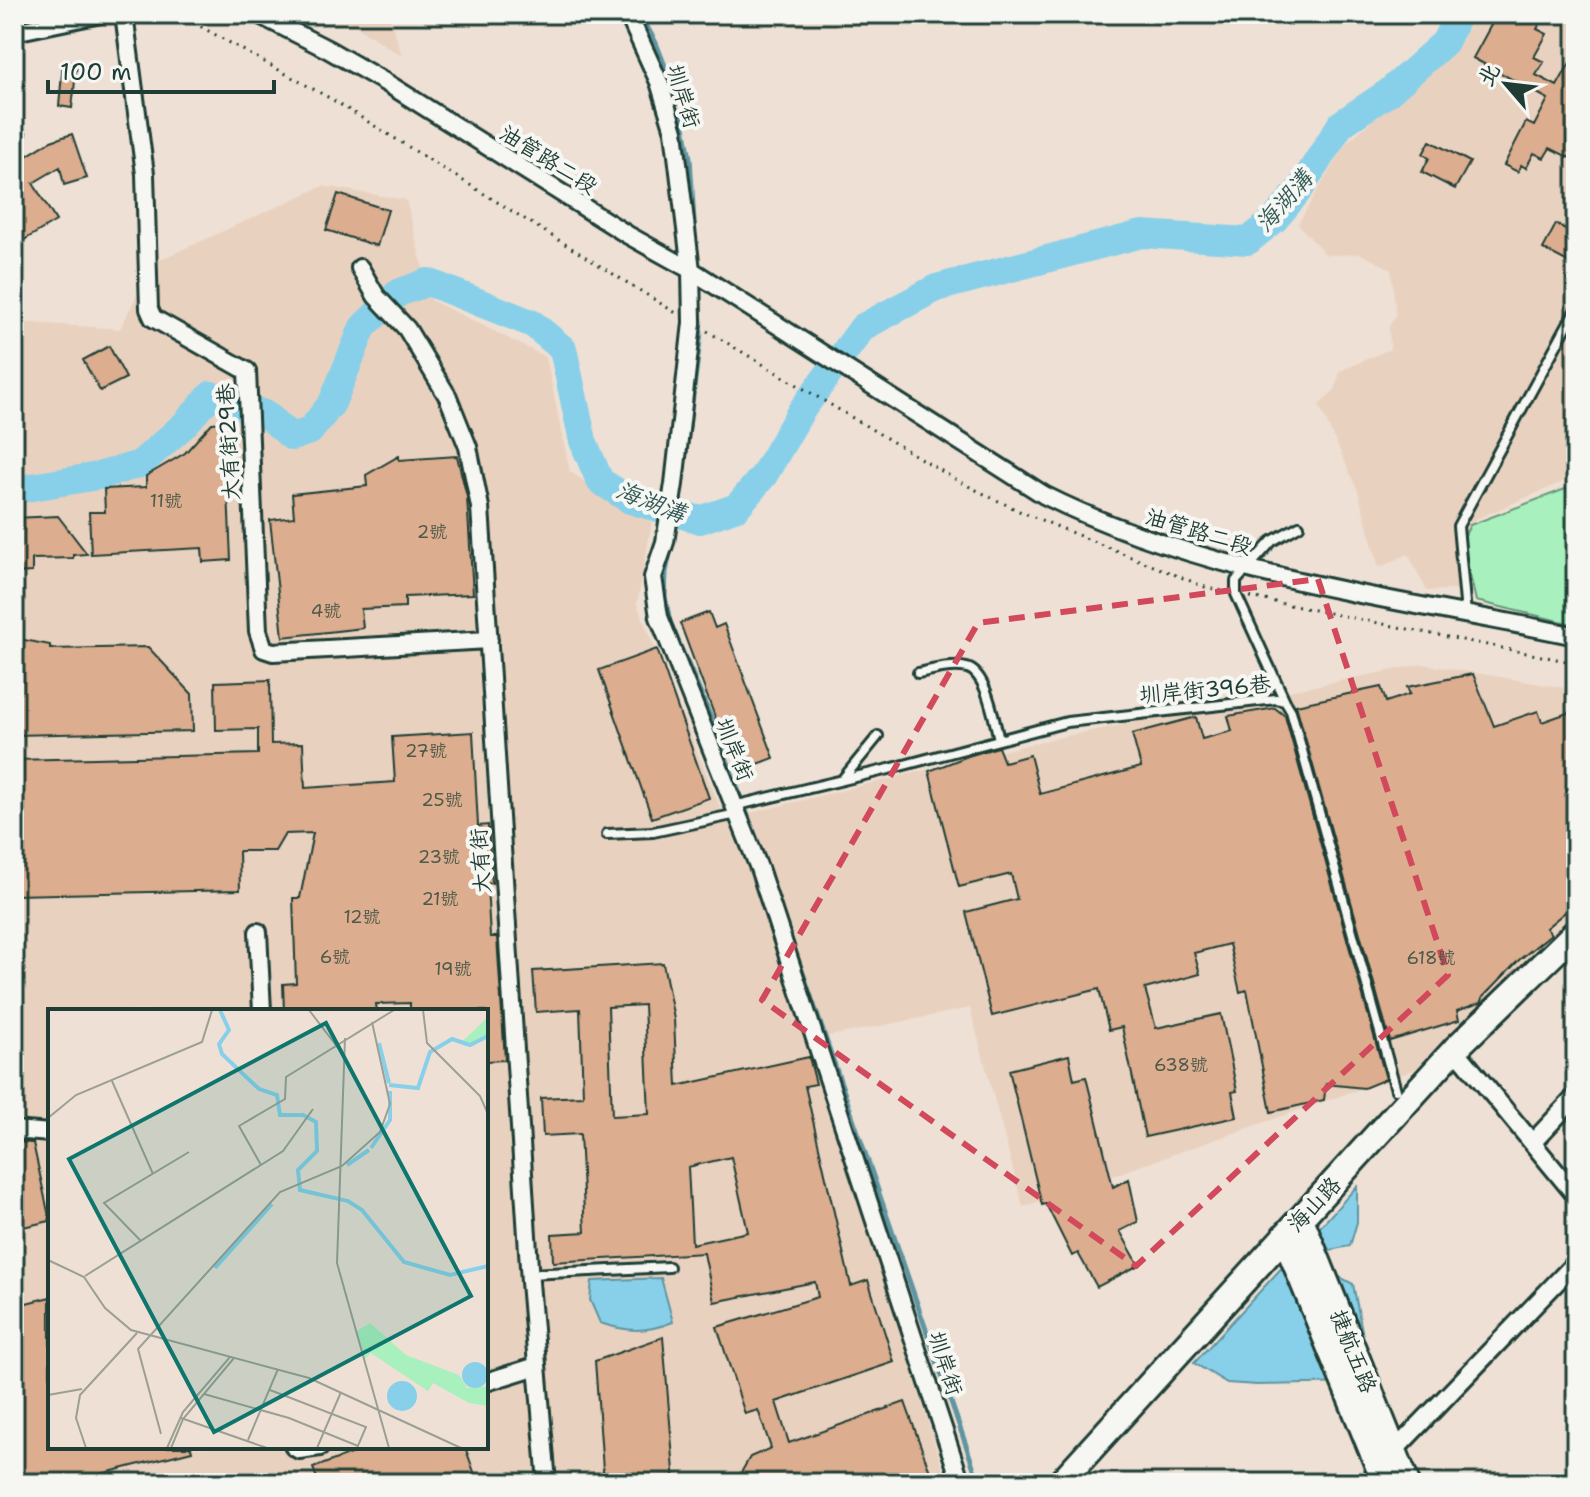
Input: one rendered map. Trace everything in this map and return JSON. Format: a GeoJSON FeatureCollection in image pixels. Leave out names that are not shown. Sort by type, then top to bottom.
{"type":"FeatureCollection","features":[{"type":"Feature","properties":{"kind":"main road","name":"海山路"},"geometry":{"type":"LineString","coordinates":[[1060,1483],[1455,1049],[1576,932]]}},
{"type":"Feature","properties":{"kind":"main road","name":"捷航五路"},"geometry":{"type":"LineString","coordinates":[[1301,1219],[1407,1483]]}},
{"type":"Feature","properties":{"kind":"main road","name":"捷航五路"},"geometry":{"type":"LineString","coordinates":[[1284,1236],[1385,1483]]}},
{"type":"Feature","properties":{"kind":"street"},"geometry":{"type":"LineString","coordinates":[[14,32],[101,14]]}},
{"type":"Feature","properties":{"kind":"street","name":"大有街29巷"},"geometry":{"type":"LineString","coordinates":[[124,14],[145,174],[149,309],[153,318],[247,371],[258,631],[264,649],[273,652],[489,640]]}},
{"type":"Feature","properties":{"kind":"street","name":"油管路二段"},"geometry":{"type":"LineString","coordinates":[[258,14],[390,85],[628,235],[691,270],[985,459],[1069,508],[1120,530],[1244,569],[1576,636]]}},
{"type":"Feature","properties":{"kind":"street","name":"圳岸街"},"geometry":{"type":"LineString","coordinates":[[628,14],[659,82],[674,131],[691,270],[692,323],[674,484],[665,542],[653,577],[659,617],[759,868],[961,1483]]}},
{"type":"Feature","properties":{"kind":"street","name":"大有街"},"geometry":{"type":"LineString","coordinates":[[360,268],[376,296],[407,329],[448,397],[468,447],[480,507],[529,1274],[547,1483]]}},
{"type":"Feature","properties":{"kind":"street"},"geometry":{"type":"LineString","coordinates":[[258,932],[262,1009]]}},
{"type":"Feature","properties":{"kind":"street"},"geometry":{"type":"LineString","coordinates":[[1455,1049],[1576,1196]]}},
{"type":"Feature","properties":{"kind":"street"},"geometry":{"type":"LineString","coordinates":[[1533,1142],[1576,1096]]}},
{"type":"Feature","properties":{"kind":"street"},"geometry":{"type":"LineString","coordinates":[[14,1130],[48,1133]]}},
{"type":"Feature","properties":{"kind":"street"},"geometry":{"type":"LineString","coordinates":[[1394,1451],[1576,1262]]}},
{"type":"Feature","properties":{"kind":"street"},"geometry":{"type":"LineString","coordinates":[[488,1381],[537,1366]]}},
{"type":"Feature","properties":{"kind":"lane"},"geometry":{"type":"LineString","coordinates":[[1466,615],[1458,526],[1576,309]]}},
{"type":"Feature","properties":{"kind":"lane"},"geometry":{"type":"LineString","coordinates":[[1285,701],[1236,594],[1236,581],[1272,541],[1299,526]]}},
{"type":"Feature","properties":{"kind":"lane"},"geometry":{"type":"LineString","coordinates":[[918,673],[948,667],[969,668],[981,678],[999,739]]}},
{"type":"Feature","properties":{"kind":"lane","name":"圳岸街396巷"},"geometry":{"type":"LineString","coordinates":[[607,834],[653,832],[753,802],[1067,722],[1276,699],[1285,701],[1291,711],[1396,1090]]}},
{"type":"Feature","properties":{"kind":"lane"},"geometry":{"type":"LineString","coordinates":[[841,781],[878,736]]}},
{"type":"Feature","properties":{"kind":"lane"},"geometry":{"type":"LineString","coordinates":[[529,1274],[669,1267]]}},
{"type":"Feature","properties":{"kind":"path"},"geometry":{"type":"LineString","coordinates":[[146,14],[148,21],[178,14],[333,100],[549,237],[820,399]]}},
{"type":"Feature","properties":{"kind":"highlighted area"},"geometry":{"type":"Polygon","coordinates":[[[1318,579],[1448,975],[1136,1266],[762,1000],[978,623],[1318,579]]]}},
{"type":"Feature","properties":{"kind":"shaded area"},"geometry":{"type":"Polygon","coordinates":[[[337,14],[389,14],[402,56],[337,14]]]}},
{"type":"Feature","properties":{"kind":"shaded area"},"geometry":{"type":"Polygon","coordinates":[[[1474,14],[1576,14],[1576,476],[1472,521],[1469,589],[1427,591],[1408,554],[1379,568],[1358,491],[1319,405],[1335,390],[1340,371],[1390,349],[1389,327],[1396,315],[1391,269],[1361,254],[1326,255],[1298,224],[1345,144],[1459,45],[1474,14]]]}},
{"type":"Feature","properties":{"kind":"shaded area"},"geometry":{"type":"Polygon","coordinates":[[[323,186],[406,200],[431,300],[546,357],[570,472],[652,522],[637,604],[725,819],[1047,740],[1423,664],[1576,690],[1576,925],[1414,1070],[1023,1207],[970,1008],[810,1040],[947,1483],[14,1483],[14,382],[17,381],[18,322],[120,329],[153,263],[323,186]]]}},
{"type":"Feature","properties":{"kind":"green space"},"geometry":{"type":"Polygon","coordinates":[[[1576,485],[1576,625],[1476,601],[1462,541],[1470,525],[1576,485]]]}},
{"type":"Feature","properties":{"kind":"water"},"geometry":{"type":"Polygon","coordinates":[[[1357,1186],[1357,1222],[1350,1246],[1330,1250],[1311,1237],[1357,1186]]]}},
{"type":"Feature","properties":{"kind":"water"},"geometry":{"type":"Polygon","coordinates":[[[1298,1250],[1353,1284],[1368,1362],[1354,1383],[1227,1383],[1194,1363],[1298,1250]]]}},
{"type":"Feature","properties":{"kind":"water"},"geometry":{"type":"Polygon","coordinates":[[[661,1278],[673,1322],[636,1330],[600,1323],[590,1300],[592,1281],[661,1278]]]}},
{"type":"Feature","properties":{"kind":"building"},"geometry":{"type":"Polygon","coordinates":[[[1497,14],[1545,14],[1537,29],[1547,34],[1534,57],[1544,62],[1536,75],[1557,86],[1576,52],[1576,161],[1550,148],[1544,158],[1534,153],[1526,168],[1521,165],[1518,172],[1504,165],[1526,122],[1534,126],[1548,99],[1473,58],[1497,14]]]}},
{"type":"Feature","properties":{"kind":"building"},"geometry":{"type":"Polygon","coordinates":[[[63,62],[77,63],[72,108],[59,106],[63,62]]]}},
{"type":"Feature","properties":{"kind":"building"},"geometry":{"type":"Polygon","coordinates":[[[14,132],[26,133],[23,158],[51,141],[72,134],[87,178],[64,185],[60,167],[33,183],[56,221],[14,246],[14,132]]]}},
{"type":"Feature","properties":{"kind":"building"},"geometry":{"type":"Polygon","coordinates":[[[1430,141],[1470,162],[1455,189],[1422,172],[1429,158],[1423,154],[1430,141]]]}},
{"type":"Feature","properties":{"kind":"building"},"geometry":{"type":"Polygon","coordinates":[[[338,194],[388,210],[377,246],[326,230],[338,194]]]}},
{"type":"Feature","properties":{"kind":"building"},"geometry":{"type":"Polygon","coordinates":[[[1556,224],[1576,235],[1576,266],[1543,249],[1556,224]]]}},
{"type":"Feature","properties":{"kind":"building"},"geometry":{"type":"Polygon","coordinates":[[[109,346],[126,378],[100,391],[83,360],[109,346]]]}},
{"type":"Feature","properties":{"kind":"building"},"geometry":{"type":"Polygon","coordinates":[[[225,422],[231,560],[203,562],[202,548],[91,554],[89,512],[105,512],[104,489],[146,487],[146,476],[185,453],[212,423],[225,422]]]}},
{"type":"Feature","properties":{"kind":"building"},"geometry":{"type":"Polygon","coordinates":[[[399,456],[399,460],[457,456],[467,497],[473,594],[405,597],[405,607],[361,609],[363,628],[283,637],[270,520],[294,517],[292,494],[367,486],[366,475],[399,456]]]}},
{"type":"Feature","properties":{"kind":"building"},"geometry":{"type":"Polygon","coordinates":[[[58,516],[87,554],[73,555],[73,558],[32,559],[32,572],[14,573],[14,518],[58,516]]]}},
{"type":"Feature","properties":{"kind":"building"},"geometry":{"type":"Polygon","coordinates":[[[709,612],[715,628],[724,624],[774,758],[747,768],[730,720],[718,725],[680,623],[709,612]]]}},
{"type":"Feature","properties":{"kind":"building"},"geometry":{"type":"Polygon","coordinates":[[[14,638],[50,645],[50,649],[148,647],[192,694],[193,731],[14,735],[14,638]]]}},
{"type":"Feature","properties":{"kind":"building"},"geometry":{"type":"Polygon","coordinates":[[[657,649],[709,798],[652,818],[599,670],[657,649]]]}},
{"type":"Feature","properties":{"kind":"building"},"geometry":{"type":"Polygon","coordinates":[[[1473,674],[1494,726],[1538,711],[1542,722],[1576,710],[1576,903],[1546,928],[1551,934],[1519,960],[1483,997],[1482,1002],[1457,1011],[1459,1020],[1390,1041],[1296,705],[1381,687],[1386,702],[1410,694],[1407,687],[1473,674]]]}},
{"type":"Feature","properties":{"kind":"building"},"geometry":{"type":"Polygon","coordinates":[[[270,680],[271,744],[303,743],[305,788],[395,782],[392,737],[473,732],[478,826],[488,825],[492,883],[487,884],[490,937],[497,937],[505,1060],[488,1061],[488,1009],[410,1009],[410,1003],[376,1004],[377,1009],[284,1009],[283,984],[296,983],[293,898],[300,898],[313,833],[285,834],[275,851],[239,851],[240,890],[14,895],[14,760],[258,754],[258,729],[216,730],[215,682],[270,680]]]}},
{"type":"Feature","properties":{"kind":"building"},"geometry":{"type":"Polygon","coordinates":[[[1275,708],[1285,716],[1386,1079],[1364,1088],[1326,1084],[1324,1100],[1271,1112],[1247,990],[1240,992],[1229,944],[1194,953],[1200,974],[1145,989],[1156,1028],[1221,1014],[1237,1091],[1232,1092],[1237,1117],[1145,1137],[1122,1027],[1109,1030],[1099,989],[992,1016],[966,912],[1017,899],[1011,874],[959,887],[929,771],[998,747],[1004,762],[1030,755],[1040,794],[1141,767],[1132,734],[1196,717],[1202,739],[1232,731],[1228,716],[1275,708]]]}},
{"type":"Feature","properties":{"kind":"building"},"geometry":{"type":"Polygon","coordinates":[[[663,963],[674,1019],[677,1086],[809,1057],[816,1084],[805,1086],[851,1286],[868,1280],[894,1362],[776,1402],[789,1443],[905,1402],[934,1483],[735,1483],[750,1457],[771,1448],[758,1410],[745,1414],[717,1327],[818,1297],[815,1282],[714,1302],[704,1253],[553,1262],[552,1234],[585,1232],[580,1134],[543,1136],[541,1098],[583,1096],[580,1009],[536,1012],[533,971],[663,963]],[[644,1005],[608,1007],[612,1116],[649,1114],[644,1005]],[[731,1157],[688,1167],[692,1244],[748,1232],[731,1157]]]}},
{"type":"Feature","properties":{"kind":"building"},"geometry":{"type":"Polygon","coordinates":[[[1069,1055],[1074,1080],[1086,1077],[1113,1187],[1129,1179],[1138,1222],[1120,1231],[1139,1265],[1097,1287],[1078,1253],[1072,1256],[1046,1204],[1042,1205],[1009,1070],[1069,1055]]]}},
{"type":"Feature","properties":{"kind":"building"},"geometry":{"type":"Polygon","coordinates":[[[14,1142],[33,1143],[48,1221],[14,1229],[14,1142]]]}},
{"type":"Feature","properties":{"kind":"building"},"geometry":{"type":"Polygon","coordinates":[[[48,1298],[48,1449],[192,1451],[65,1483],[14,1483],[14,1306],[48,1298]]]}},
{"type":"Feature","properties":{"kind":"building"},"geometry":{"type":"Polygon","coordinates":[[[663,1337],[675,1483],[604,1483],[595,1361],[663,1337]]]}},
{"type":"Feature","properties":{"kind":"building"},"geometry":{"type":"Polygon","coordinates":[[[364,1449],[466,1449],[478,1483],[319,1483],[313,1468],[364,1449]]]}},
{"type":"Feature","properties":{"kind":"waterway"},"geometry":{"type":"LineString","coordinates":[[640,14],[656,43],[677,97]]}},
{"type":"Feature","properties":{"kind":"waterway","name":"海湖溝"},"geometry":{"type":"LineString","coordinates":[[14,490],[98,476],[140,464],[184,425],[211,395],[267,415],[292,437],[310,431],[332,403],[363,327],[398,293],[428,282],[533,324],[563,349],[583,441],[600,481],[630,500],[700,520],[737,507],[764,475],[801,411],[863,327],[936,288],[1142,234],[1248,241],[1275,219],[1300,189],[1341,124],[1389,92],[1445,42],[1458,14]]}},
{"type":"Feature","properties":{"kind":"waterway"},"geometry":{"type":"LineString","coordinates":[[681,111],[690,158],[695,237]]}},
{"type":"Feature","properties":{"kind":"waterway"},"geometry":{"type":"LineString","coordinates":[[699,300],[701,322]]}},
{"type":"Feature","properties":{"kind":"waterway"},"geometry":{"type":"LineString","coordinates":[[701,332],[665,597],[670,622],[714,725],[758,843]]}},
{"type":"Feature","properties":{"kind":"waterway"},"geometry":{"type":"LineString","coordinates":[[785,921],[979,1483]]}}]}
